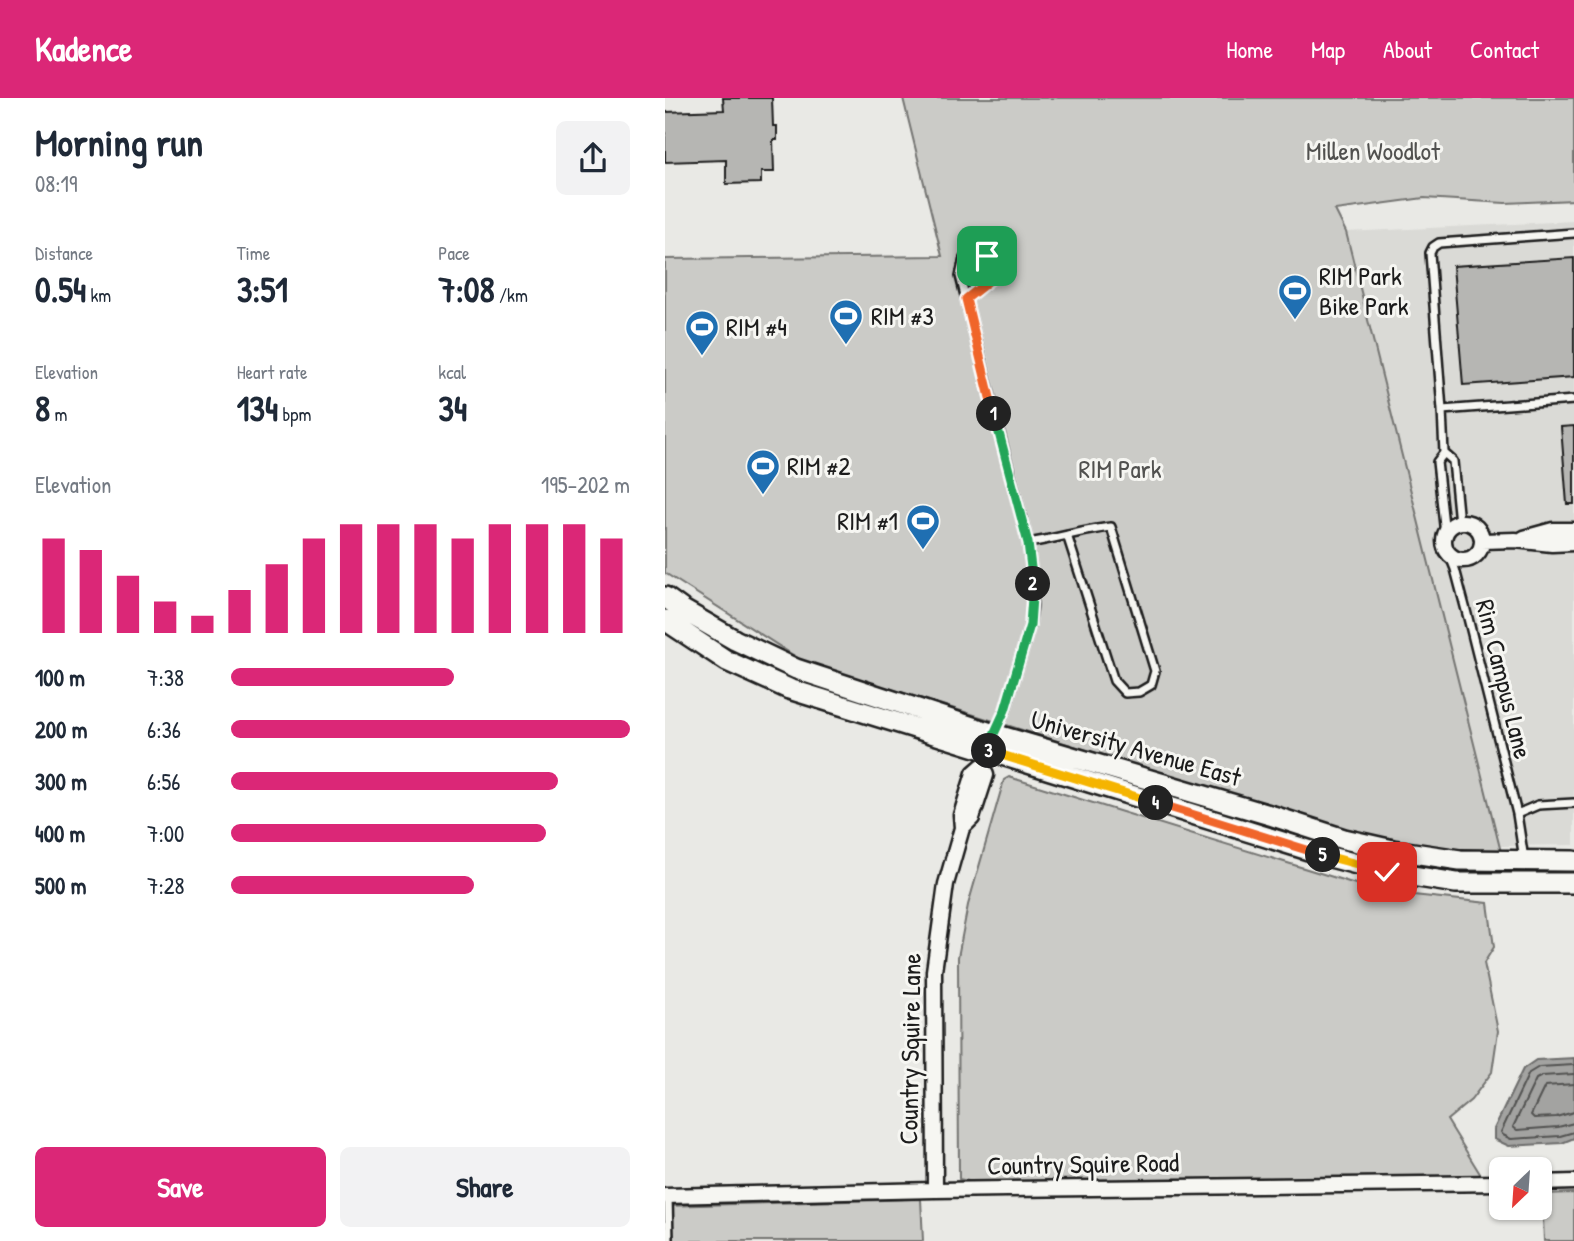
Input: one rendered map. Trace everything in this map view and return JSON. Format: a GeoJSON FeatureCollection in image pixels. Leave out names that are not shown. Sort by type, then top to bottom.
{"type":"FeatureCollection","features":[{"type":"Feature","properties":{"kind":"main road","name":"University Avenue East"},"geometry":{"type":"LineString","coordinates":[[665,597],[735,640],[796,669],[988,750],[1273,816],[1344,839],[1393,850],[1460,860],[1574,861]]}},
{"type":"Feature","properties":{"kind":"main road","name":"University Avenue East"},"geometry":{"type":"LineString","coordinates":[[665,620],[727,661],[789,689],[1334,858],[1387,872],[1455,883],[1574,883]]}},
{"type":"Feature","properties":{"kind":"street"},"geometry":{"type":"LineString","coordinates":[[1466,522],[1477,529],[1482,541],[1480,550],[1470,559],[1456,559],[1444,545],[1445,534],[1448,529],[1466,522]]}},
{"type":"Feature","properties":{"kind":"street"},"geometry":{"type":"LineString","coordinates":[[1515,540],[1553,530],[1574,530]]}},
{"type":"Feature","properties":{"kind":"street"},"geometry":{"type":"LineString","coordinates":[[1482,541],[1574,543]]}},
{"type":"Feature","properties":{"kind":"street","name":"Country Squire Lane"},"geometry":{"type":"LineString","coordinates":[[935,1190],[934,971],[946,884],[963,828],[972,818],[986,775],[988,750]]}},
{"type":"Feature","properties":{"kind":"street"},"geometry":{"type":"LineString","coordinates":[[1552,1183],[1574,1182]]}},
{"type":"Feature","properties":{"kind":"street","name":"Country Squire Road"},"geometry":{"type":"LineString","coordinates":[[667,1196],[1489,1183]]}},
{"type":"Feature","properties":{"kind":"lane"},"geometry":{"type":"LineString","coordinates":[[1445,534],[1437,462],[1444,453],[1430,253],[1439,243],[1574,233]]}},
{"type":"Feature","properties":{"kind":"lane"},"geometry":{"type":"LineString","coordinates":[[966,299],[991,279],[992,265],[987,256],[976,254],[964,258],[960,276],[1028,543],[1033,583],[1030,625],[1005,710],[988,750]]}},
{"type":"Feature","properties":{"kind":"lane"},"geometry":{"type":"LineString","coordinates":[[1442,410],[1574,400]]}},
{"type":"Feature","properties":{"kind":"lane"},"geometry":{"type":"LineString","coordinates":[[1444,453],[1453,461],[1459,523]]}},
{"type":"Feature","properties":{"kind":"lane"},"geometry":{"type":"LineString","coordinates":[[1028,543],[1088,530],[1111,527],[1154,671],[1151,684],[1139,692],[1125,693],[1114,681],[1067,535]]}},
{"type":"Feature","properties":{"kind":"lane","name":"Rim Campus Lane"},"geometry":{"type":"LineString","coordinates":[[1449,554],[1468,618],[1517,814],[1524,861]]}},
{"type":"Feature","properties":{"kind":"lane"},"geometry":{"type":"LineString","coordinates":[[1517,814],[1538,805],[1574,803]]}},
{"type":"Feature","properties":{"kind":"lane"},"geometry":{"type":"LineString","coordinates":[[667,1196],[669,1241]]}},
{"type":"Feature","properties":{"kind":"shaded area"},"geometry":{"type":"Polygon","coordinates":[[[1574,221],[1574,845],[1499,846],[1346,232],[1574,221]]]}},
{"type":"Feature","properties":{"kind":"green space","name":"RIM Park"},"geometry":{"type":"Polygon","coordinates":[[[903,98],[1574,98],[1574,200],[1505,203],[1424,198],[1335,210],[1346,232],[1502,856],[1453,853],[1354,833],[804,662],[665,573],[665,259],[942,256],[903,98]]]}},
{"type":"Feature","properties":{"kind":"green space"},"geometry":{"type":"Polygon","coordinates":[[[1009,777],[1362,886],[1404,894],[1488,903],[1494,947],[1484,963],[1498,1031],[1492,1072],[1471,1100],[1447,1120],[1482,1177],[978,1183],[959,1179],[958,957],[968,905],[1004,780],[1009,777]]]}},
{"type":"Feature","properties":{"kind":"green space"},"geometry":{"type":"Polygon","coordinates":[[[1574,1193],[1574,1241],[1544,1241],[1543,1220],[1552,1220],[1552,1194],[1574,1193]]]}},
{"type":"Feature","properties":{"kind":"green space"},"geometry":{"type":"Polygon","coordinates":[[[921,1199],[923,1241],[665,1241],[665,1206],[921,1199]]]}},
{"type":"Feature","properties":{"kind":"water"},"geometry":{"type":"Polygon","coordinates":[[[1574,1058],[1574,1138],[1562,1143],[1509,1146],[1494,1139],[1494,1129],[1523,1069],[1536,1060],[1574,1058]]]}},
{"type":"Feature","properties":{"kind":"building"},"geometry":{"type":"Polygon","coordinates":[[[723,98],[772,98],[773,126],[777,126],[777,140],[773,140],[774,172],[761,172],[761,183],[726,184],[726,160],[665,162],[665,112],[724,110],[723,98]]]}},
{"type":"Feature","properties":{"kind":"building"},"geometry":{"type":"Polygon","coordinates":[[[1574,258],[1574,377],[1463,385],[1453,266],[1574,258]]]}},
{"type":"Feature","properties":{"kind":"building"},"geometry":{"type":"Polygon","coordinates":[[[1574,426],[1574,504],[1567,504],[1561,427],[1574,426]]]}},
{"type":"Feature","properties":{"kind":"place","name":"RIM Park Bike Park"},"geometry":{"type":"Point","coordinates":[1295,321]}},
{"type":"Feature","properties":{"kind":"place","name":"RIM #3"},"geometry":{"type":"Point","coordinates":[846,346]}},
{"type":"Feature","properties":{"kind":"place","name":"RIM #4"},"geometry":{"type":"Point","coordinates":[702,357]}},
{"type":"Feature","properties":{"kind":"place","name":"RIM #2"},"geometry":{"type":"Point","coordinates":[763,496]}},
{"type":"Feature","properties":{"kind":"place","name":"RIM #1"},"geometry":{"type":"Point","coordinates":[923,551]}},
{"type":"Feature","properties":{"kind":"route"},"geometry":{"type":"LineString","coordinates":[[987,256],[992,265],[991,279],[966,299],[1028,543],[1033,583],[1030,625],[1005,710],[988,751],[1387,872]]}},
{"type":"Feature","properties":{"kind":"park label","name":"Millen Woodlot"},"geometry":{"type":"Point","coordinates":[1373,151]}}]}
